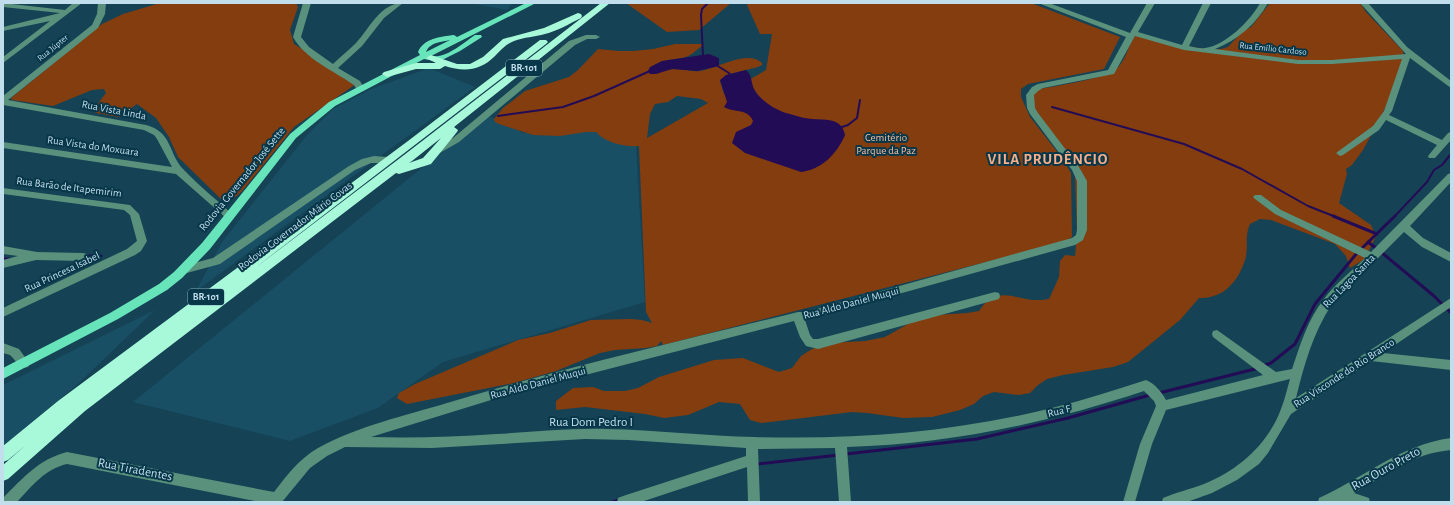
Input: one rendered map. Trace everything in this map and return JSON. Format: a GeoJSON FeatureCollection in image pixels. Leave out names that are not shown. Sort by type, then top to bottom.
{"type":"FeatureCollection","features":[{"type":"Feature","properties":{"kind":"highway","name":"Rodovia Governador Mário Covas"},"geometry":{"type":"LineString","coordinates":[[3,455],[63,405],[596,3]]}},
{"type":"Feature","properties":{"kind":"highway","name":"BR-101"},"geometry":{"type":"LineString","coordinates":[[412,161],[474,107],[606,3]]}},
{"type":"Feature","properties":{"kind":"highway"},"geometry":{"type":"LineString","coordinates":[[426,55],[466,68],[479,64],[488,59],[499,47],[513,38],[539,32],[578,16]]}},
{"type":"Feature","properties":{"kind":"highway"},"geometry":{"type":"LineString","coordinates":[[510,79],[513,73],[557,36],[555,33],[539,32]]}},
{"type":"Feature","properties":{"kind":"highway"},"geometry":{"type":"LineString","coordinates":[[518,61],[526,47],[539,32]]}},
{"type":"Feature","properties":{"kind":"highway"},"geometry":{"type":"LineString","coordinates":[[499,47],[514,43],[521,44],[526,47]]}},
{"type":"Feature","properties":{"kind":"highway"},"geometry":{"type":"LineString","coordinates":[[451,47],[458,66]]}},
{"type":"Feature","properties":{"kind":"highway"},"geometry":{"type":"LineString","coordinates":[[387,74],[425,65],[458,66]]}},
{"type":"Feature","properties":{"kind":"highway"},"geometry":{"type":"LineString","coordinates":[[412,143],[407,154],[412,161],[427,161],[435,152],[451,139],[474,107]]}},
{"type":"Feature","properties":{"kind":"highway","name":"Rodovia Governador Mário Covas"},"geometry":{"type":"LineString","coordinates":[[3,474],[80,407],[362,193],[412,161]]}},
{"type":"Feature","properties":{"kind":"main road"},"geometry":{"type":"LineString","coordinates":[[514,12],[500,24],[451,47],[433,41],[424,47],[426,55],[437,59],[451,47],[481,29],[514,12],[532,3]]}},
{"type":"Feature","properties":{"kind":"main road","name":"Rodovia Governador José Sette"},"geometry":{"type":"LineString","coordinates":[[3,374],[146,298],[163,287],[183,270],[206,246],[293,136],[332,104],[360,88],[426,55]]}},
{"type":"Feature","properties":{"kind":"street"},"geometry":{"type":"LineString","coordinates":[[3,61],[78,3]]}},
{"type":"Feature","properties":{"kind":"street","name":"Rua Júpter"},"geometry":{"type":"LineString","coordinates":[[3,101],[95,26],[101,14],[102,3]]}},
{"type":"Feature","properties":{"kind":"street"},"geometry":{"type":"LineString","coordinates":[[307,3],[297,37],[298,41],[303,47],[357,83],[360,88]]}},
{"type":"Feature","properties":{"kind":"street"},"geometry":{"type":"LineString","coordinates":[[334,67],[359,44],[381,16],[399,3]]}},
{"type":"Feature","properties":{"kind":"street","name":"Rua Emílio Cardoso"},"geometry":{"type":"LineString","coordinates":[[1042,3],[1132,35],[1184,48],[1312,62],[1410,56]]}},
{"type":"Feature","properties":{"kind":"street"},"geometry":{"type":"LineString","coordinates":[[1132,35],[1151,3]]}},
{"type":"Feature","properties":{"kind":"street"},"geometry":{"type":"LineString","coordinates":[[1184,48],[1207,3]]}},
{"type":"Feature","properties":{"kind":"street"},"geometry":{"type":"LineString","coordinates":[[1205,51],[1222,45],[1234,37],[1256,16],[1264,3]]}},
{"type":"Feature","properties":{"kind":"street"},"geometry":{"type":"LineString","coordinates":[[1364,3],[1410,56],[1451,85]]}},
{"type":"Feature","properties":{"kind":"street"},"geometry":{"type":"LineString","coordinates":[[3,5],[64,14]]}},
{"type":"Feature","properties":{"kind":"street"},"geometry":{"type":"LineString","coordinates":[[3,29],[64,14]]}},
{"type":"Feature","properties":{"kind":"street","name":"Rua Aldo Daniel Muqui"},"geometry":{"type":"LineString","coordinates":[[275,500],[297,472],[310,460],[342,442],[361,435],[504,391],[798,316],[806,316],[1075,241],[1080,237],[1082,230],[1082,181],[1076,169],[1034,114],[1031,108],[1030,95],[1035,89],[1041,86],[1111,72],[1132,35]]}},
{"type":"Feature","properties":{"kind":"street"},"geometry":{"type":"LineString","coordinates":[[451,139],[572,43],[586,37],[596,37]]}},
{"type":"Feature","properties":{"kind":"street"},"geometry":{"type":"LineString","coordinates":[[1340,153],[1376,128],[1388,111],[1410,56]]}},
{"type":"Feature","properties":{"kind":"street","name":"Rua Vista Linda"},"geometry":{"type":"LineString","coordinates":[[3,101],[153,130],[160,137],[179,171],[229,216]]}},
{"type":"Feature","properties":{"kind":"street"},"geometry":{"type":"LineString","coordinates":[[1384,116],[1443,144]]}},
{"type":"Feature","properties":{"kind":"street"},"geometry":{"type":"LineString","coordinates":[[1432,156],[1451,135]]}},
{"type":"Feature","properties":{"kind":"street","name":"Rua Vista do Moxuara"},"geometry":{"type":"LineString","coordinates":[[3,145],[179,171]]}},
{"type":"Feature","properties":{"kind":"street"},"geometry":{"type":"LineString","coordinates":[[183,270],[216,261],[352,168],[371,159],[381,158],[388,160]]}},
{"type":"Feature","properties":{"kind":"street","name":"Rua Lagoa Santa"},"geometry":{"type":"LineString","coordinates":[[1287,410],[1297,373],[1321,310],[1328,301],[1404,226],[1451,176]]}},
{"type":"Feature","properties":{"kind":"street","name":"Rua Barão de Itapemirim"},"geometry":{"type":"LineString","coordinates":[[3,191],[127,207],[134,214],[142,237],[140,244],[132,252]]}},
{"type":"Feature","properties":{"kind":"street"},"geometry":{"type":"LineString","coordinates":[[1258,197],[1278,212],[1372,257]]}},
{"type":"Feature","properties":{"kind":"street"},"geometry":{"type":"LineString","coordinates":[[1404,226],[1410,234],[1451,258]]}},
{"type":"Feature","properties":{"kind":"street"},"geometry":{"type":"LineString","coordinates":[[3,250],[37,256],[83,257]]}},
{"type":"Feature","properties":{"kind":"street","name":"Rua Princesa Isabel"},"geometry":{"type":"LineString","coordinates":[[3,313],[132,252]]}},
{"type":"Feature","properties":{"kind":"street"},"geometry":{"type":"LineString","coordinates":[[3,264],[37,256]]}},
{"type":"Feature","properties":{"kind":"street"},"geometry":{"type":"LineString","coordinates":[[798,316],[805,337],[810,343],[818,344],[995,296]]}},
{"type":"Feature","properties":{"kind":"street","name":"Rua Visconde do Rio Branco"},"geometry":{"type":"LineString","coordinates":[[1168,502],[1203,491],[1232,476],[1263,451],[1275,433],[1287,410],[1451,302]]}},
{"type":"Feature","properties":{"kind":"street"},"geometry":{"type":"LineString","coordinates":[[1217,334],[1274,377]]}},
{"type":"Feature","properties":{"kind":"street"},"geometry":{"type":"LineString","coordinates":[[3,348],[15,352],[24,364]]}},
{"type":"Feature","properties":{"kind":"street"},"geometry":{"type":"LineString","coordinates":[[1370,356],[1451,365]]}},
{"type":"Feature","properties":{"kind":"street"},"geometry":{"type":"LineString","coordinates":[[1129,502],[1146,444],[1162,406],[1274,377],[1297,373]]}},
{"type":"Feature","properties":{"kind":"street","name":"Rua F"},"geometry":{"type":"LineString","coordinates":[[840,443],[919,436],[993,426],[1053,413],[1114,397],[1146,385],[1159,398],[1162,406]]}},
{"type":"Feature","properties":{"kind":"street","name":"Rua Dom Pedro I"},"geometry":{"type":"LineString","coordinates":[[342,442],[367,443],[485,440],[584,434],[752,443],[840,443]]}},
{"type":"Feature","properties":{"kind":"street"},"geometry":{"type":"LineString","coordinates":[[752,443],[754,502]]}},
{"type":"Feature","properties":{"kind":"street"},"geometry":{"type":"LineString","coordinates":[[840,443],[845,502]]}},
{"type":"Feature","properties":{"kind":"street","name":"Rua Ouro Preto"},"geometry":{"type":"LineString","coordinates":[[1324,502],[1339,496],[1408,455],[1428,446],[1451,444]]}},
{"type":"Feature","properties":{"kind":"street","name":"Rua Tiradentes"},"geometry":{"type":"LineString","coordinates":[[8,502],[40,469],[58,459],[67,458],[275,500]]}},
{"type":"Feature","properties":{"kind":"street"},"geometry":{"type":"LineString","coordinates":[[623,502],[753,459]]}},
{"type":"Feature","properties":{"kind":"street"},"geometry":{"type":"LineString","coordinates":[[1339,496],[1364,502]]}},
{"type":"Feature","properties":{"kind":"shaded area"},"geometry":{"type":"Polygon","coordinates":[[[470,3],[513,3],[507,10],[470,3]]]}},
{"type":"Feature","properties":{"kind":"shaded area"},"geometry":{"type":"Polygon","coordinates":[[[709,54],[719,58],[719,65],[697,71],[672,69],[656,74],[650,74],[648,71],[650,67],[662,61],[709,54]]]}},
{"type":"Feature","properties":{"kind":"shaded area"},"geometry":{"type":"Polygon","coordinates":[[[429,68],[475,87],[196,291],[222,242],[307,135],[333,109],[371,89],[429,68]]]}},
{"type":"Feature","properties":{"kind":"shaded area"},"geometry":{"type":"Polygon","coordinates":[[[746,70],[749,74],[754,89],[772,107],[796,116],[833,121],[841,125],[845,135],[838,149],[828,160],[815,168],[801,172],[745,153],[732,143],[736,132],[751,125],[753,121],[748,114],[744,112],[724,107],[727,102],[720,80],[726,75],[746,70]]]}},
{"type":"Feature","properties":{"kind":"shaded area"},"geometry":{"type":"Polygon","coordinates":[[[487,115],[523,133],[604,125],[636,146],[645,302],[443,362],[378,408],[290,441],[133,402],[487,115]]]}},
{"type":"Feature","properties":{"kind":"shaded area"},"geometry":{"type":"Polygon","coordinates":[[[155,310],[79,383],[3,446],[3,385],[155,310]]]}},
{"type":"Feature","properties":{"kind":"green space"},"geometry":{"type":"Polygon","coordinates":[[[160,3],[296,3],[298,7],[290,30],[294,44],[356,82],[356,84],[294,127],[243,190],[234,198],[229,200],[222,200],[178,157],[169,137],[156,118],[137,104],[119,117],[96,113],[93,110],[106,93],[104,89],[92,90],[53,106],[12,100],[11,98],[102,24],[123,14],[160,3]]]}},
{"type":"Feature","properties":{"kind":"green space"},"geometry":{"type":"Polygon","coordinates":[[[626,3],[731,3],[699,30],[667,32],[626,3]]]}},
{"type":"Feature","properties":{"kind":"green space","name":"Cemitério Parque da Paz"},"geometry":{"type":"Polygon","coordinates":[[[748,3],[1031,3],[1120,37],[1104,69],[1028,84],[1021,89],[1021,97],[1030,117],[1062,158],[1071,173],[1072,237],[1064,242],[663,345],[661,341],[657,346],[600,353],[556,371],[514,383],[407,404],[397,398],[399,393],[415,384],[518,340],[550,333],[591,320],[631,319],[652,323],[646,312],[639,146],[616,144],[600,136],[596,132],[560,136],[533,135],[499,124],[495,122],[494,119],[503,108],[525,91],[569,77],[578,70],[598,49],[633,51],[653,49],[675,44],[702,44],[702,46],[688,56],[657,64],[648,71],[650,74],[675,69],[693,71],[707,70],[732,61],[749,58],[756,59],[762,63],[762,65],[758,67],[726,75],[720,81],[724,94],[766,70],[772,34],[760,34],[747,5],[748,3]],[[677,96],[668,102],[655,104],[650,114],[647,138],[708,103],[701,99],[677,96]]]}},
{"type":"Feature","properties":{"kind":"green space"},"geometry":{"type":"Polygon","coordinates":[[[1270,3],[1360,3],[1366,12],[1403,51],[1404,58],[1388,102],[1380,119],[1363,150],[1352,165],[1346,169],[1347,174],[1339,203],[1371,225],[1376,236],[1365,259],[1350,268],[1346,256],[1335,244],[1271,220],[1260,219],[1250,224],[1247,234],[1247,251],[1245,260],[1234,282],[1228,288],[1215,296],[1199,298],[1180,320],[1128,362],[1113,367],[1047,379],[1030,393],[1019,395],[994,392],[983,396],[974,404],[960,410],[932,417],[903,418],[852,412],[761,423],[750,420],[740,404],[719,402],[688,415],[664,418],[645,414],[585,407],[556,410],[556,401],[573,388],[593,387],[604,391],[625,391],[638,388],[659,377],[714,360],[743,358],[779,372],[792,368],[801,356],[812,349],[829,343],[865,341],[885,337],[915,320],[936,315],[979,311],[991,299],[997,296],[1003,295],[1033,300],[1049,299],[1059,277],[1060,261],[1065,255],[1075,256],[1077,235],[1075,174],[1036,111],[1032,100],[1034,90],[1094,78],[1114,70],[1120,65],[1136,35],[1175,45],[1207,49],[1221,49],[1228,47],[1243,31],[1251,27],[1270,3]]]}},
{"type":"Feature","properties":{"kind":"waterway"},"geometry":{"type":"LineString","coordinates":[[703,56],[701,15],[702,9],[708,3]]}},
{"type":"Feature","properties":{"kind":"waterway"},"geometry":{"type":"LineString","coordinates":[[716,65],[729,73],[731,76]]}},
{"type":"Feature","properties":{"kind":"waterway"},"geometry":{"type":"LineString","coordinates":[[498,116],[563,107],[594,96],[650,71]]}},
{"type":"Feature","properties":{"kind":"waterway"},"geometry":{"type":"LineString","coordinates":[[839,128],[848,125],[857,118],[860,100]]}},
{"type":"Feature","properties":{"kind":"waterway"},"geometry":{"type":"LineString","coordinates":[[1052,107],[1184,144],[1242,169],[1308,206],[1336,217]]}},
{"type":"Feature","properties":{"kind":"waterway"},"geometry":{"type":"LineString","coordinates":[[1394,217],[1427,182],[1434,170],[1442,165],[1451,154]]}},
{"type":"Feature","properties":{"kind":"waterway"},"geometry":{"type":"LineString","coordinates":[[1333,216],[1377,234]]}},
{"type":"Feature","properties":{"kind":"waterway"},"geometry":{"type":"LineString","coordinates":[[1377,234],[1394,217]]}},
{"type":"Feature","properties":{"kind":"waterway"},"geometry":{"type":"LineString","coordinates":[[1368,242],[1377,234]]}},
{"type":"Feature","properties":{"kind":"waterway"},"geometry":{"type":"LineString","coordinates":[[1263,366],[1271,363],[1295,344],[1315,304],[1357,253],[1368,242]]}},
{"type":"Feature","properties":{"kind":"waterway"},"geometry":{"type":"LineString","coordinates":[[1368,242],[1377,249]]}},
{"type":"Feature","properties":{"kind":"waterway"},"geometry":{"type":"LineString","coordinates":[[1381,252],[1434,296],[1451,313]]}},
{"type":"Feature","properties":{"kind":"waterway"},"geometry":{"type":"LineString","coordinates":[[85,256],[101,256]]}},
{"type":"Feature","properties":{"kind":"waterway"},"geometry":{"type":"LineString","coordinates":[[3,259],[9,259]]}},
{"type":"Feature","properties":{"kind":"waterway"},"geometry":{"type":"LineString","coordinates":[[1159,393],[1259,368]]}},
{"type":"Feature","properties":{"kind":"waterway"},"geometry":{"type":"LineString","coordinates":[[846,454],[977,439],[1068,418],[1150,395]]}},
{"type":"Feature","properties":{"kind":"waterway"},"geometry":{"type":"LineString","coordinates":[[757,464],[839,455]]}},
{"type":"Feature","properties":{"kind":"waterway"},"geometry":{"type":"LineString","coordinates":[[612,502],[619,500]]}},
{"type":"Feature","properties":{"kind":"district","name":"VILA PRUDÊNCIO"},"geometry":{"type":"Point","coordinates":[1048,159]}}]}
